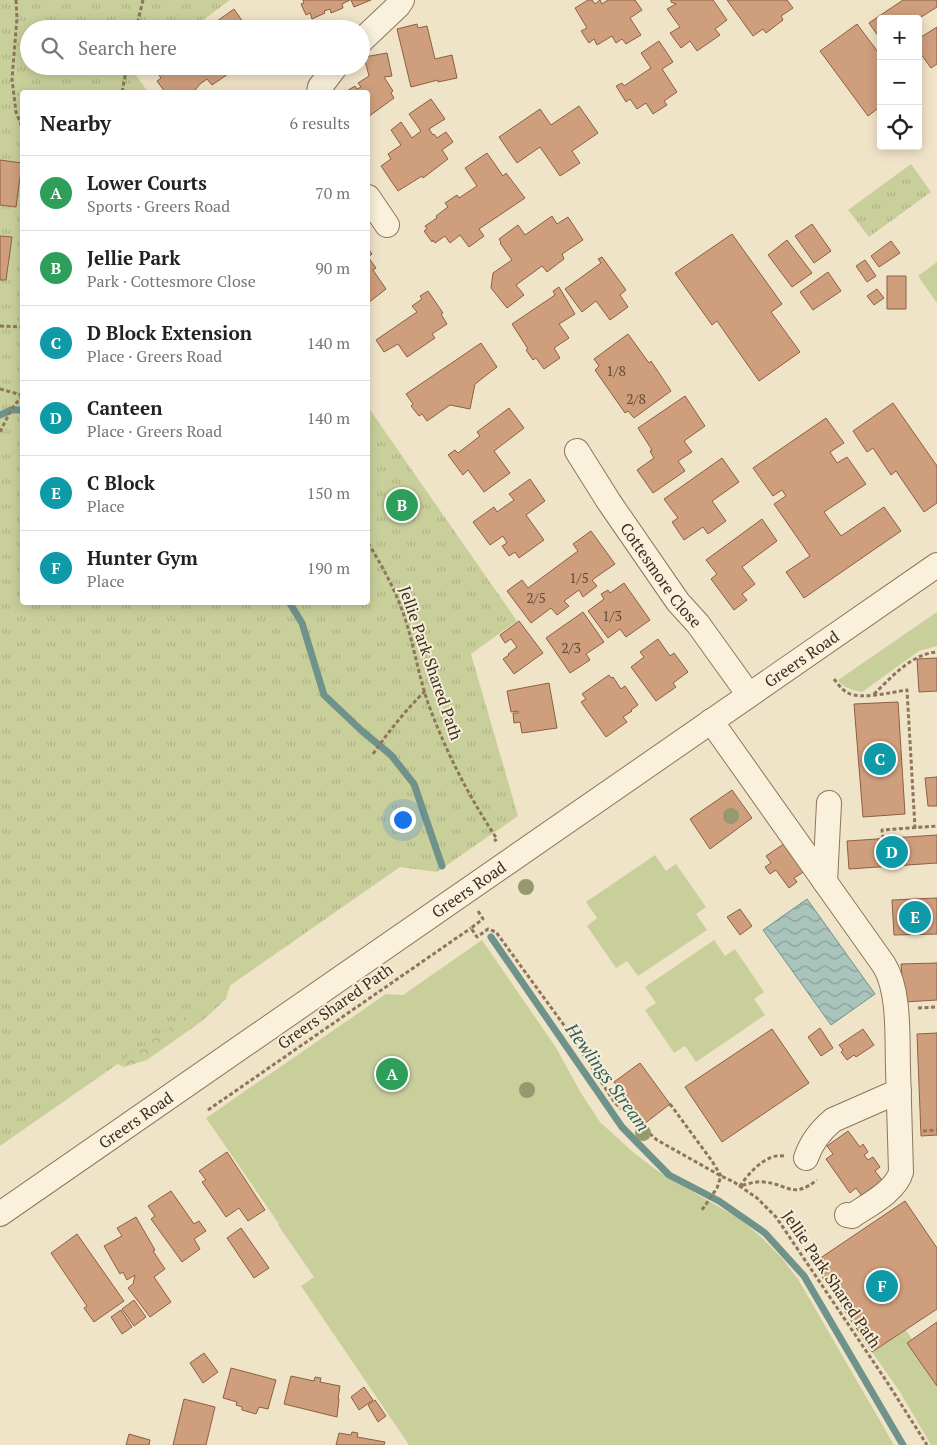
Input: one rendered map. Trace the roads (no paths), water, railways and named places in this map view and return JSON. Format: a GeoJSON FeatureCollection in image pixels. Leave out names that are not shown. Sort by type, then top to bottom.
{"type":"FeatureCollection","features":[{"type":"Feature","properties":{"kind":"street"},"geometry":{"type":"LineString","coordinates":[[370,32],[402,0]]}},
{"type":"Feature","properties":{"kind":"street"},"geometry":{"type":"LineString","coordinates":[[319,90],[320,86],[329,75]]}},
{"type":"Feature","properties":{"kind":"street"},"geometry":{"type":"LineString","coordinates":[[370,200],[388,225]]}},
{"type":"Feature","properties":{"kind":"street","name":"Cottesmore Close"},"geometry":{"type":"LineString","coordinates":[[577,451],[609,502],[678,602],[698,624],[749,696]]}},
{"type":"Feature","properties":{"kind":"street","name":"Greers Road"},"geometry":{"type":"LineString","coordinates":[[0,1214],[937,565]]}},
{"type":"Feature","properties":{"kind":"street"},"geometry":{"type":"LineString","coordinates":[[711,721],[888,972],[896,1009],[900,1179],[893,1187],[852,1216],[847,1215]]}},
{"type":"Feature","properties":{"kind":"street"},"geometry":{"type":"LineString","coordinates":[[825,882],[829,803]]}},
{"type":"Feature","properties":{"kind":"street"},"geometry":{"type":"LineString","coordinates":[[806,1158],[816,1138],[833,1120],[899,1090]]}},
{"type":"Feature","properties":{"kind":"water"},"geometry":{"type":"Polygon","coordinates":[[[807,899],[875,994],[831,1025],[763,930],[807,899]]]}},
{"type":"Feature","properties":{"kind":"waterway","name":"Hewlings Stream"},"geometry":{"type":"LineString","coordinates":[[0,415],[11,410],[20,410]]}},
{"type":"Feature","properties":{"kind":"waterway","name":"Hewlings Stream"},"geometry":{"type":"LineString","coordinates":[[291,605],[302,623],[324,695],[391,755],[414,784],[442,866]]}},
{"type":"Feature","properties":{"kind":"waterway","name":"Hewlings Stream"},"geometry":{"type":"LineString","coordinates":[[491,937],[622,1127],[669,1175],[719,1201],[765,1233],[804,1276],[903,1445]]}},
{"type":"Feature","properties":{"kind":"place","name":"Jellie Park"},"geometry":{"type":"Point","coordinates":[402,505]}},
{"type":"Feature","properties":{"kind":"place","name":"D Block Extension"},"geometry":{"type":"Point","coordinates":[880,759]}},
{"type":"Feature","properties":{"kind":"place","name":"Canteen"},"geometry":{"type":"Point","coordinates":[892,852]}},
{"type":"Feature","properties":{"kind":"place","name":"C Block"},"geometry":{"type":"Point","coordinates":[915,917]}},
{"type":"Feature","properties":{"kind":"place","name":"Lower Courts"},"geometry":{"type":"Point","coordinates":[392,1074]}},
{"type":"Feature","properties":{"kind":"place","name":"Hunter Gym"},"geometry":{"type":"Point","coordinates":[882,1286]}}]}
